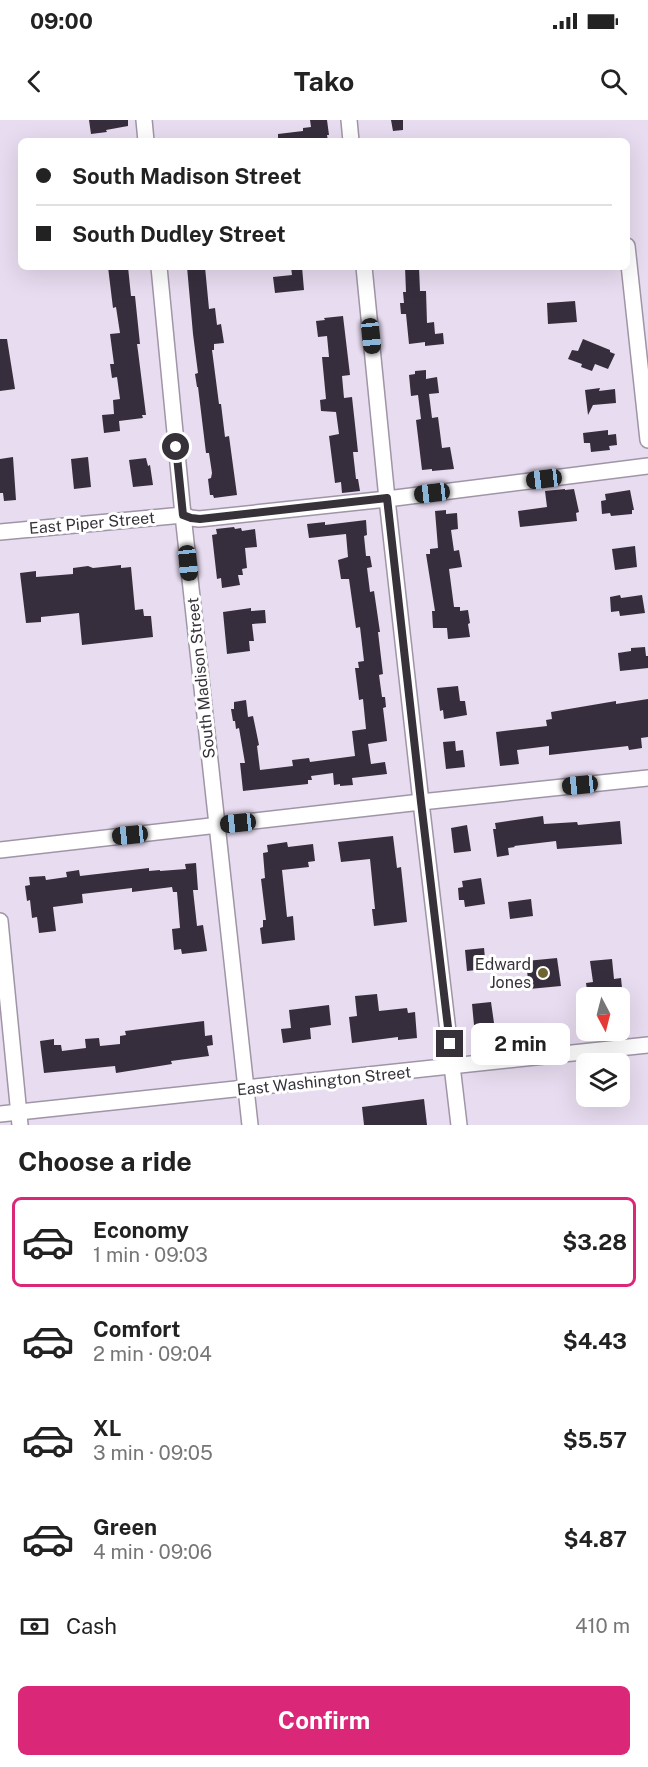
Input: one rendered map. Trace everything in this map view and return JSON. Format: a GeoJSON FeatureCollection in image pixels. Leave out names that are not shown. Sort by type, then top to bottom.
{"type":"FeatureCollection","features":[{"type":"Feature","properties":{"kind":"street"},"geometry":{"type":"LineString","coordinates":[[146,138],[144,120],[150,120]]}},
{"type":"Feature","properties":{"kind":"street"},"geometry":{"type":"LineString","coordinates":[[349,120],[351,138]]}},
{"type":"Feature","properties":{"kind":"street","name":"South Madison Street"},"geometry":{"type":"LineString","coordinates":[[159,270],[183,515],[250,1125]]}},
{"type":"Feature","properties":{"kind":"street"},"geometry":{"type":"LineString","coordinates":[[364,270],[387,498],[459,1125]]}},
{"type":"Feature","properties":{"kind":"street"},"geometry":{"type":"LineString","coordinates":[[630,270],[648,440]]}},
{"type":"Feature","properties":{"kind":"street","name":"East Piper Street"},"geometry":{"type":"LineString","coordinates":[[0,532],[183,515],[200,519],[648,466]]}},
{"type":"Feature","properties":{"kind":"street"},"geometry":{"type":"LineString","coordinates":[[0,850],[648,778]]}},
{"type":"Feature","properties":{"kind":"street"},"geometry":{"type":"LineString","coordinates":[[0,921],[20,1118]]}},
{"type":"Feature","properties":{"kind":"street","name":"East Washington Street"},"geometry":{"type":"LineString","coordinates":[[0,1114],[20,1118],[247,1089],[648,1045]]}},
{"type":"Feature","properties":{"kind":"building"},"geometry":{"type":"Polygon","coordinates":[[[89,120],[128,120],[128,126],[91,134],[89,120]]]}},
{"type":"Feature","properties":{"kind":"building"},"geometry":{"type":"Polygon","coordinates":[[[310,120],[327,120],[328,138],[278,138],[278,134],[303,131],[303,128],[311,127],[310,120]]]}},
{"type":"Feature","properties":{"kind":"building"},"geometry":{"type":"Polygon","coordinates":[[[391,120],[403,120],[403,130],[393,131],[391,120]]]}},
{"type":"Feature","properties":{"kind":"building"},"geometry":{"type":"Polygon","coordinates":[[[108,270],[128,270],[131,296],[135,296],[140,344],[137,344],[146,415],[142,415],[143,418],[119,421],[120,431],[104,433],[102,415],[114,414],[113,400],[120,399],[117,377],[112,378],[110,364],[114,364],[110,334],[120,333],[116,307],[113,308],[108,270]]]}},
{"type":"Feature","properties":{"kind":"building"},"geometry":{"type":"Polygon","coordinates":[[[187,270],[205,270],[209,309],[215,308],[217,325],[221,324],[224,343],[214,344],[214,350],[212,350],[219,404],[221,404],[225,437],[229,436],[237,495],[214,498],[210,495],[208,479],[211,478],[212,473],[209,453],[206,453],[195,374],[198,373],[187,270]]]}},
{"type":"Feature","properties":{"kind":"building"},"geometry":{"type":"Polygon","coordinates":[[[291,270],[302,270],[304,290],[275,293],[273,277],[292,275],[291,270]]]}},
{"type":"Feature","properties":{"kind":"building"},"geometry":{"type":"Polygon","coordinates":[[[405,270],[419,270],[420,291],[426,291],[427,323],[434,322],[435,334],[443,333],[444,344],[425,346],[425,342],[409,344],[406,314],[401,314],[400,303],[404,303],[403,292],[406,292],[405,270]]]}},
{"type":"Feature","properties":{"kind":"building"},"geometry":{"type":"Polygon","coordinates":[[[575,301],[577,322],[548,324],[547,303],[575,301]]]}},
{"type":"Feature","properties":{"kind":"building"},"geometry":{"type":"Polygon","coordinates":[[[343,316],[350,375],[342,376],[344,398],[352,397],[358,452],[353,452],[356,479],[358,479],[360,491],[342,493],[341,482],[335,483],[329,436],[339,434],[336,412],[321,411],[320,400],[326,399],[322,357],[329,357],[327,336],[318,337],[316,321],[343,316]]]}},
{"type":"Feature","properties":{"kind":"building"},"geometry":{"type":"Polygon","coordinates":[[[0,339],[7,339],[15,389],[0,391],[0,339]]]}},
{"type":"Feature","properties":{"kind":"building"},"geometry":{"type":"Polygon","coordinates":[[[583,339],[615,354],[608,369],[595,364],[592,371],[568,359],[572,350],[578,351],[583,339]]]}},
{"type":"Feature","properties":{"kind":"building"},"geometry":{"type":"Polygon","coordinates":[[[426,370],[426,379],[437,377],[439,393],[429,394],[432,418],[438,417],[442,448],[450,447],[454,469],[422,470],[416,420],[421,419],[418,395],[411,396],[409,375],[415,374],[415,371],[426,370]]]}},
{"type":"Feature","properties":{"kind":"building"},"geometry":{"type":"Polygon","coordinates":[[[600,388],[599,391],[615,389],[616,403],[593,405],[588,415],[585,390],[600,388]]]}},
{"type":"Feature","properties":{"kind":"building"},"geometry":{"type":"Polygon","coordinates":[[[608,430],[608,435],[616,434],[617,445],[609,446],[610,450],[591,452],[590,443],[584,443],[583,433],[608,430]]]}},
{"type":"Feature","properties":{"kind":"building"},"geometry":{"type":"Polygon","coordinates":[[[13,457],[16,500],[4,501],[3,493],[0,493],[0,459],[13,457]]]}},
{"type":"Feature","properties":{"kind":"building"},"geometry":{"type":"Polygon","coordinates":[[[88,457],[91,487],[74,489],[71,459],[88,457]]]}},
{"type":"Feature","properties":{"kind":"building"},"geometry":{"type":"Polygon","coordinates":[[[146,458],[148,466],[150,465],[153,485],[133,487],[129,460],[146,458]]]}},
{"type":"Feature","properties":{"kind":"building"},"geometry":{"type":"Polygon","coordinates":[[[574,489],[579,512],[576,513],[577,521],[520,527],[518,511],[547,507],[545,491],[574,489]]]}},
{"type":"Feature","properties":{"kind":"building"},"geometry":{"type":"Polygon","coordinates":[[[630,490],[634,510],[632,514],[611,516],[610,513],[602,514],[601,501],[606,500],[605,494],[630,490]]]}},
{"type":"Feature","properties":{"kind":"building"},"geometry":{"type":"Polygon","coordinates":[[[446,510],[446,514],[457,513],[458,529],[451,530],[454,551],[459,550],[462,567],[449,569],[454,607],[460,607],[460,611],[468,610],[470,637],[448,639],[447,628],[433,628],[432,611],[435,611],[426,554],[430,554],[430,549],[438,548],[435,511],[446,510]]]}},
{"type":"Feature","properties":{"kind":"building"},"geometry":{"type":"Polygon","coordinates":[[[366,520],[367,535],[364,536],[366,556],[370,556],[372,567],[367,568],[370,592],[374,591],[380,632],[378,632],[383,674],[379,675],[382,697],[385,697],[386,707],[383,708],[387,741],[368,744],[371,764],[385,762],[387,774],[352,778],[353,785],[340,786],[340,784],[334,785],[333,773],[311,776],[312,780],[308,780],[308,784],[243,791],[240,763],[245,763],[239,728],[236,729],[235,721],[233,721],[231,709],[234,709],[234,702],[246,700],[248,717],[253,716],[259,745],[257,746],[260,770],[293,766],[292,760],[309,758],[310,762],[355,756],[352,731],[366,729],[363,699],[359,700],[355,668],[359,668],[358,662],[364,661],[360,627],[356,628],[349,579],[341,579],[338,560],[348,557],[346,534],[309,538],[307,524],[325,522],[325,525],[366,520]]]}},
{"type":"Feature","properties":{"kind":"building"},"geometry":{"type":"Polygon","coordinates":[[[234,527],[235,529],[241,528],[242,531],[255,529],[257,547],[245,548],[247,568],[242,569],[243,575],[238,575],[240,585],[222,588],[221,578],[217,579],[212,535],[217,534],[216,529],[234,527]]]}},
{"type":"Feature","properties":{"kind":"building"},"geometry":{"type":"Polygon","coordinates":[[[635,546],[637,567],[615,570],[612,549],[635,546]]]}},
{"type":"Feature","properties":{"kind":"building"},"geometry":{"type":"Polygon","coordinates":[[[121,565],[121,568],[131,567],[135,610],[143,609],[144,616],[151,616],[153,637],[82,645],[79,613],[41,617],[41,622],[26,623],[20,573],[36,571],[36,577],[73,574],[73,568],[121,565]]]}},
{"type":"Feature","properties":{"kind":"building"},"geometry":{"type":"Polygon","coordinates":[[[620,595],[621,598],[642,595],[645,613],[620,616],[619,611],[611,612],[610,597],[620,595]]]}},
{"type":"Feature","properties":{"kind":"building"},"geometry":{"type":"Polygon","coordinates":[[[251,608],[251,611],[265,610],[266,623],[252,624],[254,641],[249,641],[250,651],[227,654],[223,612],[251,608]]]}},
{"type":"Feature","properties":{"kind":"building"},"geometry":{"type":"Polygon","coordinates":[[[645,647],[648,668],[620,671],[618,653],[631,651],[631,648],[645,647]]]}},
{"type":"Feature","properties":{"kind":"building"},"geometry":{"type":"Polygon","coordinates":[[[458,686],[460,701],[465,701],[467,715],[444,719],[443,710],[440,711],[437,688],[458,686]]]}},
{"type":"Feature","properties":{"kind":"building"},"geometry":{"type":"Polygon","coordinates":[[[648,699],[648,737],[641,738],[642,748],[629,750],[628,746],[549,755],[549,746],[517,750],[519,764],[500,766],[496,732],[547,726],[546,720],[552,719],[551,712],[616,701],[616,704],[648,699]]]}},
{"type":"Feature","properties":{"kind":"building"},"geometry":{"type":"Polygon","coordinates":[[[455,741],[456,751],[463,750],[465,767],[446,769],[443,742],[455,741]]]}},
{"type":"Feature","properties":{"kind":"building"},"geometry":{"type":"Polygon","coordinates":[[[543,816],[544,824],[577,822],[578,825],[620,821],[622,844],[557,849],[556,841],[514,846],[508,848],[509,855],[497,857],[493,829],[496,829],[495,823],[543,816]]]}},
{"type":"Feature","properties":{"kind":"building"},"geometry":{"type":"Polygon","coordinates":[[[467,825],[471,851],[454,853],[451,828],[467,825]]]}},
{"type":"Feature","properties":{"kind":"building"},"geometry":{"type":"Polygon","coordinates":[[[393,836],[397,868],[401,867],[407,922],[374,926],[372,909],[375,909],[370,859],[341,862],[338,842],[393,836]]]}},
{"type":"Feature","properties":{"kind":"building"},"geometry":{"type":"Polygon","coordinates":[[[287,842],[288,847],[313,844],[315,861],[308,862],[309,867],[282,870],[287,917],[293,916],[295,940],[262,944],[260,928],[263,927],[263,920],[266,920],[261,879],[265,878],[263,853],[268,852],[267,845],[287,842]]]}},
{"type":"Feature","properties":{"kind":"building"},"geometry":{"type":"Polygon","coordinates":[[[196,863],[198,890],[193,890],[197,926],[203,925],[207,951],[182,954],[181,949],[174,950],[172,929],[180,928],[177,892],[173,892],[172,887],[132,892],[132,888],[82,894],[83,903],[53,907],[56,931],[39,933],[37,917],[32,918],[30,900],[27,901],[25,886],[30,885],[29,877],[45,876],[46,880],[67,877],[66,872],[79,870],[80,876],[149,868],[149,871],[186,869],[185,864],[196,863]]]}},
{"type":"Feature","properties":{"kind":"building"},"geometry":{"type":"Polygon","coordinates":[[[481,878],[485,904],[465,907],[464,900],[459,900],[458,888],[463,887],[462,881],[481,878]]]}},
{"type":"Feature","properties":{"kind":"building"},"geometry":{"type":"Polygon","coordinates":[[[531,899],[533,916],[510,919],[508,902],[531,899]]]}},
{"type":"Feature","properties":{"kind":"building"},"geometry":{"type":"Polygon","coordinates":[[[484,948],[486,969],[467,971],[465,950],[484,948]]]}},
{"type":"Feature","properties":{"kind":"building","name":"Edward Jones"},"geometry":{"type":"Polygon","coordinates":[[[557,958],[561,986],[529,989],[526,961],[557,958]]]}},
{"type":"Feature","properties":{"kind":"building"},"geometry":{"type":"Polygon","coordinates":[[[612,959],[614,979],[621,978],[622,987],[587,987],[586,983],[593,982],[590,961],[612,959]]]}},
{"type":"Feature","properties":{"kind":"building"},"geometry":{"type":"Polygon","coordinates":[[[377,994],[379,1011],[407,1008],[408,1013],[415,1012],[417,1038],[398,1040],[398,1037],[352,1043],[349,1017],[357,1016],[355,996],[377,994]]]}},
{"type":"Feature","properties":{"kind":"building"},"geometry":{"type":"Polygon","coordinates":[[[491,1002],[494,1023],[474,1025],[472,1004],[491,1002]]]}},
{"type":"Feature","properties":{"kind":"building"},"geometry":{"type":"Polygon","coordinates":[[[329,1005],[331,1025],[310,1028],[311,1039],[283,1043],[281,1029],[291,1028],[289,1010],[329,1005]]]}},
{"type":"Feature","properties":{"kind":"building"},"geometry":{"type":"Polygon","coordinates":[[[204,1021],[205,1036],[212,1035],[213,1045],[207,1046],[209,1056],[171,1061],[172,1064],[116,1073],[115,1066],[44,1073],[40,1041],[54,1039],[54,1045],[61,1045],[62,1051],[86,1048],[85,1039],[99,1038],[100,1046],[120,1044],[120,1036],[126,1035],[125,1031],[204,1021]]]}},
{"type":"Feature","properties":{"kind":"building"},"geometry":{"type":"Polygon","coordinates":[[[424,1099],[427,1125],[364,1125],[362,1107],[424,1099]]]}},
{"type":"Feature","properties":{"kind":"place","name":"Edward Jones"},"geometry":{"type":"Point","coordinates":[543,973]}},
{"type":"Feature","properties":{"kind":"route"},"geometry":{"type":"LineString","coordinates":[[176,447],[183,515],[191,518],[200,519],[387,498],[450,1044]]}}]}
